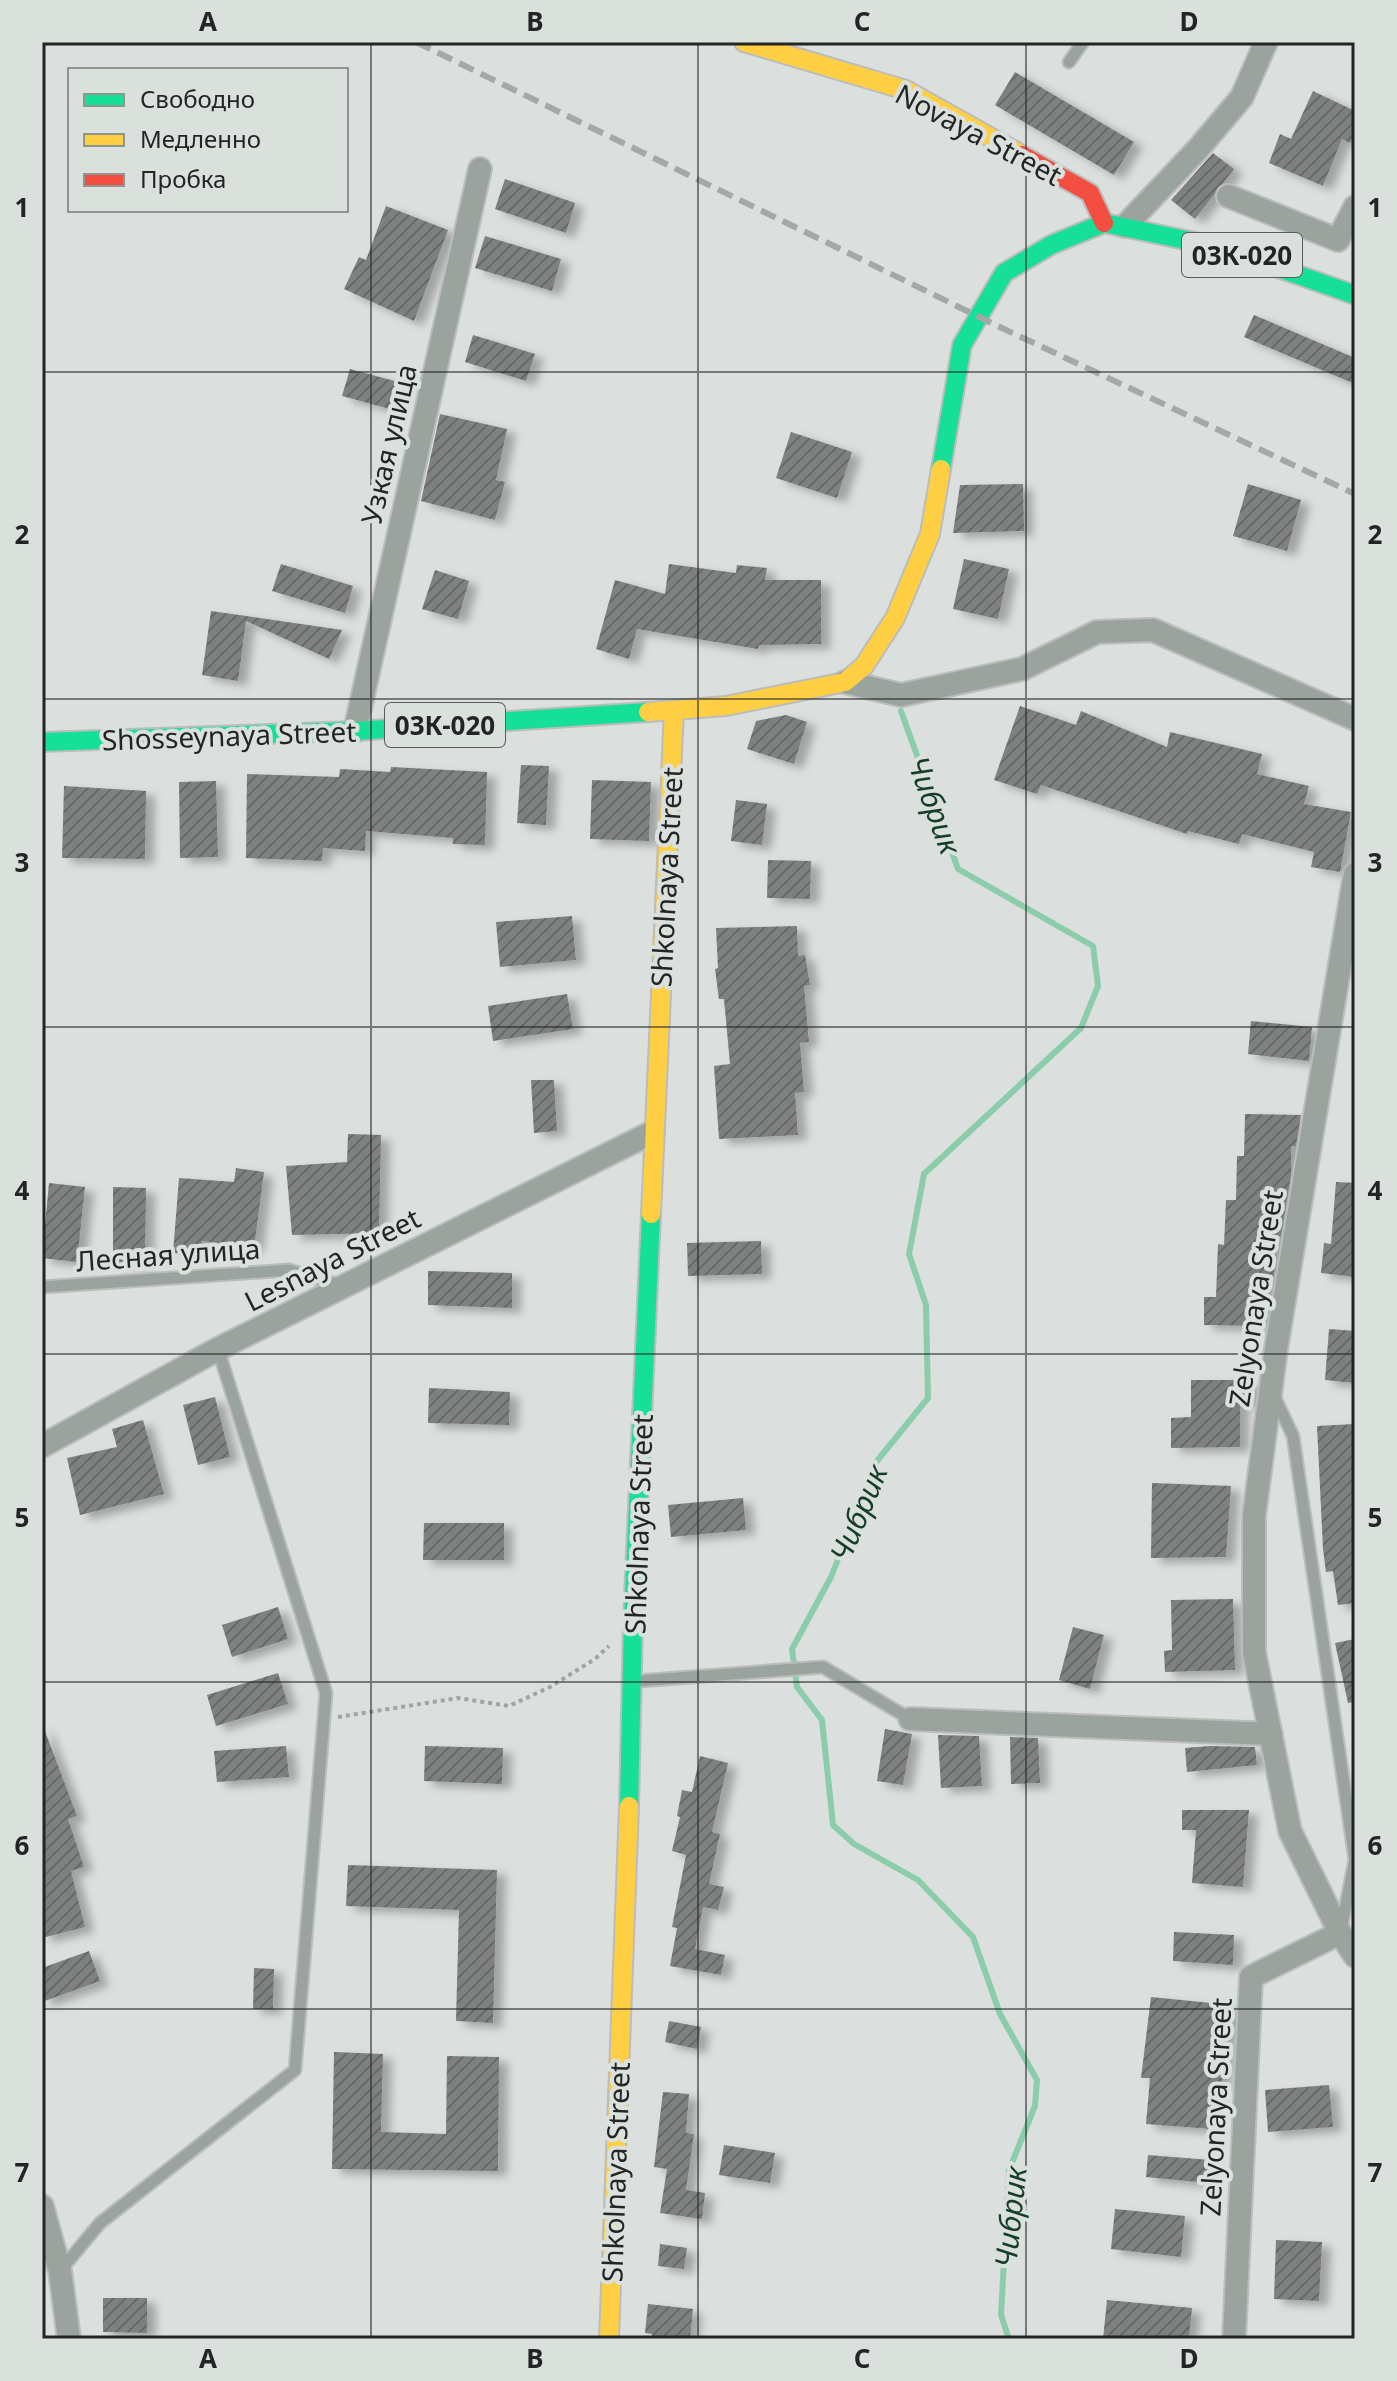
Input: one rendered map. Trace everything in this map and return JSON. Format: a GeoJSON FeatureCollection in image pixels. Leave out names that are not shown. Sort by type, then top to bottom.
{"type":"FeatureCollection","features":[{"type":"Feature","properties":{"kind":"street"},"geometry":{"type":"LineString","coordinates":[[845,682],[864,666],[895,618],[930,534],[962,345],[1004,273],[1051,245],[1115,225],[1242,97],[1266,42]]}},
{"type":"Feature","properties":{"kind":"street","name":"Novaya Street"},"geometry":{"type":"LineString","coordinates":[[754,44],[906,90],[1090,193],[1115,225]]}},
{"type":"Feature","properties":{"kind":"street","name":"Узкая улица"},"geometry":{"type":"LineString","coordinates":[[355,731],[480,169]]}},
{"type":"Feature","properties":{"kind":"street"},"geometry":{"type":"LineString","coordinates":[[1228,196],[1338,240],[1355,207]]}},
{"type":"Feature","properties":{"kind":"street","name":"03К-020"},"geometry":{"type":"LineString","coordinates":[[1115,225],[1219,247],[1355,295]]}},
{"type":"Feature","properties":{"kind":"street"},"geometry":{"type":"LineString","coordinates":[[845,682],[901,695],[1022,669],[1097,632],[1153,630],[1355,719]]}},
{"type":"Feature","properties":{"kind":"street","name":"Shosseynaya Street"},"geometry":{"type":"LineString","coordinates":[[42,742],[355,731],[674,710],[726,706],[845,682]]}},
{"type":"Feature","properties":{"kind":"street","name":"Shkolnaya Street"},"geometry":{"type":"LineString","coordinates":[[609,2339],[634,1681],[633,1620],[674,710]]}},
{"type":"Feature","properties":{"kind":"street","name":"Zelyonaya Street"},"geometry":{"type":"LineString","coordinates":[[1355,874],[1271,1390],[1254,1516],[1254,1652],[1290,1831],[1340,1933],[1355,1956]]}},
{"type":"Feature","properties":{"kind":"street","name":"Lesnaya Street"},"geometry":{"type":"LineString","coordinates":[[42,1446],[218,1349],[653,1132]]}},
{"type":"Feature","properties":{"kind":"street"},"geometry":{"type":"LineString","coordinates":[[910,1719],[1271,1734]]}},
{"type":"Feature","properties":{"kind":"street","name":"Zelyonaya Street"},"geometry":{"type":"LineString","coordinates":[[1234,2339],[1251,1977],[1340,1933]]}},
{"type":"Feature","properties":{"kind":"street"},"geometry":{"type":"LineString","coordinates":[[42,2206],[51,2271],[69,2339]]}},
{"type":"Feature","properties":{"kind":"lane"},"geometry":{"type":"LineString","coordinates":[[1069,62],[1083,42]]}},
{"type":"Feature","properties":{"kind":"lane","name":"Лесная улица"},"geometry":{"type":"LineString","coordinates":[[42,1287],[289,1270],[344,1287]]}},
{"type":"Feature","properties":{"kind":"lane"},"geometry":{"type":"LineString","coordinates":[[51,2271],[100,2223],[295,2070],[326,1693],[218,1349]]}},
{"type":"Feature","properties":{"kind":"lane"},"geometry":{"type":"LineString","coordinates":[[1271,1390],[1293,1436],[1355,1860],[1340,1933]]}},
{"type":"Feature","properties":{"kind":"lane"},"geometry":{"type":"LineString","coordinates":[[634,1681],[823,1667],[910,1719]]}},
{"type":"Feature","properties":{"kind":"path"},"geometry":{"type":"LineString","coordinates":[[323,1719],[417,1707],[458,1698],[509,1706],[526,1701],[595,1659],[633,1620]]}},
{"type":"Feature","properties":{"kind":"building"},"geometry":{"type":"Polygon","coordinates":[[[1015,72],[1134,142],[1114,175],[995,105],[1015,72]]]}},
{"type":"Feature","properties":{"kind":"building"},"geometry":{"type":"Polygon","coordinates":[[[1313,91],[1355,111],[1355,133],[1350,143],[1342,139],[1323,186],[1269,163],[1280,134],[1291,139],[1313,91]]]}},
{"type":"Feature","properties":{"kind":"building"},"geometry":{"type":"Polygon","coordinates":[[[1213,153],[1234,169],[1195,219],[1171,200],[1213,153]]]}},
{"type":"Feature","properties":{"kind":"building"},"geometry":{"type":"Polygon","coordinates":[[[505,179],[575,203],[566,233],[495,209],[505,179]]]}},
{"type":"Feature","properties":{"kind":"building"},"geometry":{"type":"Polygon","coordinates":[[[386,206],[448,230],[414,321],[344,289],[359,257],[366,260],[386,206]]]}},
{"type":"Feature","properties":{"kind":"building"},"geometry":{"type":"Polygon","coordinates":[[[485,236],[561,259],[552,291],[475,268],[485,236]]]}},
{"type":"Feature","properties":{"kind":"building"},"geometry":{"type":"Polygon","coordinates":[[[1254,315],[1355,358],[1355,384],[1244,337],[1254,315]]]}},
{"type":"Feature","properties":{"kind":"building"},"geometry":{"type":"Polygon","coordinates":[[[473,335],[535,354],[526,381],[465,362],[473,335]]]}},
{"type":"Feature","properties":{"kind":"building"},"geometry":{"type":"Polygon","coordinates":[[[350,369],[402,383],[394,410],[342,396],[350,369]]]}},
{"type":"Feature","properties":{"kind":"building"},"geometry":{"type":"Polygon","coordinates":[[[440,414],[507,429],[496,480],[505,482],[495,520],[421,501],[440,414]]]}},
{"type":"Feature","properties":{"kind":"building"},"geometry":{"type":"Polygon","coordinates":[[[791,432],[852,452],[837,498],[776,478],[791,432]]]}},
{"type":"Feature","properties":{"kind":"building"},"geometry":{"type":"Polygon","coordinates":[[[1023,484],[1024,531],[953,533],[960,485],[1023,484]]]}},
{"type":"Feature","properties":{"kind":"building"},"geometry":{"type":"Polygon","coordinates":[[[1248,484],[1301,500],[1287,551],[1233,536],[1248,484]]]}},
{"type":"Feature","properties":{"kind":"building"},"geometry":{"type":"Polygon","coordinates":[[[964,559],[1009,569],[998,619],[953,609],[964,559]]]}},
{"type":"Feature","properties":{"kind":"building"},"geometry":{"type":"Polygon","coordinates":[[[281,564],[353,586],[345,613],[272,591],[281,564]]]}},
{"type":"Feature","properties":{"kind":"building"},"geometry":{"type":"Polygon","coordinates":[[[669,564],[736,573],[737,565],[767,568],[765,580],[821,580],[821,644],[759,645],[758,649],[637,629],[629,659],[596,649],[615,580],[665,594],[669,564]]]}},
{"type":"Feature","properties":{"kind":"building"},"geometry":{"type":"Polygon","coordinates":[[[435,570],[469,581],[458,619],[422,609],[435,570]]]}},
{"type":"Feature","properties":{"kind":"building"},"geometry":{"type":"Polygon","coordinates":[[[211,611],[342,630],[329,659],[246,621],[238,681],[202,675],[211,611]]]}},
{"type":"Feature","properties":{"kind":"building"},"geometry":{"type":"Polygon","coordinates":[[[1020,706],[1076,725],[1081,711],[1167,747],[1170,732],[1262,754],[1257,774],[1309,786],[1304,804],[1351,812],[1340,872],[1311,867],[1314,852],[1242,834],[1239,844],[1188,831],[1187,834],[1041,785],[1037,794],[994,780],[1020,706]]]}},
{"type":"Feature","properties":{"kind":"building"},"geometry":{"type":"Polygon","coordinates":[[[786,715],[807,722],[794,764],[747,749],[756,721],[786,715]]]}},
{"type":"Feature","properties":{"kind":"building"},"geometry":{"type":"Polygon","coordinates":[[[521,765],[549,766],[546,825],[517,823],[521,765]]]}},
{"type":"Feature","properties":{"kind":"building"},"geometry":{"type":"Polygon","coordinates":[[[391,767],[487,772],[485,845],[453,844],[453,838],[366,831],[365,851],[323,848],[322,861],[246,858],[247,774],[339,777],[340,769],[390,772],[391,767]]]}},
{"type":"Feature","properties":{"kind":"building"},"geometry":{"type":"Polygon","coordinates":[[[592,780],[651,782],[649,841],[590,839],[592,780]]]}},
{"type":"Feature","properties":{"kind":"building"},"geometry":{"type":"Polygon","coordinates":[[[216,781],[218,857],[180,858],[179,782],[216,781]]]}},
{"type":"Feature","properties":{"kind":"building"},"geometry":{"type":"Polygon","coordinates":[[[64,786],[146,791],[145,859],[62,858],[64,786]]]}},
{"type":"Feature","properties":{"kind":"building"},"geometry":{"type":"Polygon","coordinates":[[[736,800],[767,804],[762,845],[731,841],[736,800]]]}},
{"type":"Feature","properties":{"kind":"building"},"geometry":{"type":"Polygon","coordinates":[[[768,860],[811,861],[810,899],[767,898],[768,860]]]}},
{"type":"Feature","properties":{"kind":"building"},"geometry":{"type":"Polygon","coordinates":[[[572,916],[576,960],[500,967],[496,922],[572,916]]]}},
{"type":"Feature","properties":{"kind":"building"},"geometry":{"type":"Polygon","coordinates":[[[797,926],[798,956],[805,955],[810,985],[804,986],[809,1042],[800,1043],[804,1092],[795,1093],[798,1135],[719,1139],[714,1066],[730,1064],[724,999],[719,999],[715,969],[718,968],[716,928],[797,926]]]}},
{"type":"Feature","properties":{"kind":"building"},"geometry":{"type":"Polygon","coordinates":[[[567,994],[573,1029],[493,1041],[488,1006],[567,994]]]}},
{"type":"Feature","properties":{"kind":"building"},"geometry":{"type":"Polygon","coordinates":[[[1251,1021],[1312,1027],[1309,1061],[1248,1054],[1251,1021]]]}},
{"type":"Feature","properties":{"kind":"building"},"geometry":{"type":"Polygon","coordinates":[[[531,1080],[554,1080],[557,1131],[534,1133],[531,1080]]]}},
{"type":"Feature","properties":{"kind":"building"},"geometry":{"type":"Polygon","coordinates":[[[1245,1114],[1301,1115],[1296,1146],[1291,1146],[1291,1175],[1281,1236],[1277,1236],[1274,1276],[1268,1276],[1266,1326],[1204,1325],[1204,1297],[1216,1297],[1218,1244],[1224,1245],[1226,1200],[1236,1200],[1237,1156],[1244,1156],[1245,1114]]]}},
{"type":"Feature","properties":{"kind":"building"},"geometry":{"type":"Polygon","coordinates":[[[348,1134],[381,1135],[379,1233],[292,1235],[286,1166],[347,1162],[348,1134]]]}},
{"type":"Feature","properties":{"kind":"building"},"geometry":{"type":"Polygon","coordinates":[[[236,1168],[264,1172],[254,1248],[202,1241],[201,1255],[173,1253],[179,1178],[234,1182],[236,1168]]]}},
{"type":"Feature","properties":{"kind":"building"},"geometry":{"type":"Polygon","coordinates":[[[1336,1182],[1355,1183],[1355,1277],[1321,1273],[1324,1243],[1331,1244],[1336,1182]]]}},
{"type":"Feature","properties":{"kind":"building"},"geometry":{"type":"Polygon","coordinates":[[[49,1183],[85,1187],[77,1262],[42,1258],[49,1183]]]}},
{"type":"Feature","properties":{"kind":"building"},"geometry":{"type":"Polygon","coordinates":[[[113,1187],[146,1188],[145,1264],[113,1263],[113,1187]]]}},
{"type":"Feature","properties":{"kind":"building"},"geometry":{"type":"Polygon","coordinates":[[[761,1241],[762,1274],[688,1276],[687,1243],[761,1241]]]}},
{"type":"Feature","properties":{"kind":"building"},"geometry":{"type":"Polygon","coordinates":[[[428,1271],[512,1273],[512,1308],[428,1305],[428,1271]]]}},
{"type":"Feature","properties":{"kind":"building"},"geometry":{"type":"Polygon","coordinates":[[[1329,1329],[1355,1331],[1355,1383],[1325,1380],[1329,1329]]]}},
{"type":"Feature","properties":{"kind":"building"},"geometry":{"type":"Polygon","coordinates":[[[1191,1380],[1251,1380],[1251,1402],[1240,1402],[1240,1447],[1171,1448],[1171,1418],[1191,1417],[1191,1380]]]}},
{"type":"Feature","properties":{"kind":"building"},"geometry":{"type":"Polygon","coordinates":[[[429,1388],[510,1392],[509,1425],[428,1423],[429,1388]]]}},
{"type":"Feature","properties":{"kind":"building"},"geometry":{"type":"Polygon","coordinates":[[[215,1397],[230,1457],[198,1465],[183,1405],[215,1397]]]}},
{"type":"Feature","properties":{"kind":"building"},"geometry":{"type":"Polygon","coordinates":[[[143,1420],[164,1494],[80,1515],[67,1458],[117,1447],[112,1429],[143,1420]]]}},
{"type":"Feature","properties":{"kind":"building"},"geometry":{"type":"Polygon","coordinates":[[[1355,1424],[1355,1603],[1338,1605],[1333,1571],[1326,1572],[1323,1549],[1317,1426],[1355,1424]]]}},
{"type":"Feature","properties":{"kind":"building"},"geometry":{"type":"Polygon","coordinates":[[[1152,1483],[1231,1486],[1226,1557],[1151,1558],[1152,1483]]]}},
{"type":"Feature","properties":{"kind":"building"},"geometry":{"type":"Polygon","coordinates":[[[743,1498],[746,1530],[671,1537],[668,1505],[743,1498]]]}},
{"type":"Feature","properties":{"kind":"building"},"geometry":{"type":"Polygon","coordinates":[[[424,1523],[504,1523],[504,1560],[423,1560],[424,1523]]]}},
{"type":"Feature","properties":{"kind":"building"},"geometry":{"type":"Polygon","coordinates":[[[1233,1599],[1235,1670],[1165,1672],[1164,1651],[1172,1650],[1171,1600],[1233,1599]]]}},
{"type":"Feature","properties":{"kind":"building"},"geometry":{"type":"Polygon","coordinates":[[[278,1607],[288,1639],[232,1657],[222,1625],[278,1607]]]}},
{"type":"Feature","properties":{"kind":"building"},"geometry":{"type":"Polygon","coordinates":[[[1073,1627],[1104,1635],[1090,1689],[1059,1680],[1073,1627]]]}},
{"type":"Feature","properties":{"kind":"building"},"geometry":{"type":"Polygon","coordinates":[[[1355,1639],[1355,1702],[1348,1703],[1335,1643],[1355,1639]]]}},
{"type":"Feature","properties":{"kind":"building"},"geometry":{"type":"Polygon","coordinates":[[[278,1673],[288,1704],[216,1726],[207,1695],[278,1673]]]}},
{"type":"Feature","properties":{"kind":"building"},"geometry":{"type":"Polygon","coordinates":[[[42,1723],[77,1816],[68,1819],[84,1867],[71,1871],[85,1927],[42,1938],[42,1723]]]}},
{"type":"Feature","properties":{"kind":"building"},"geometry":{"type":"Polygon","coordinates":[[[885,1729],[912,1734],[903,1785],[877,1781],[885,1729]]]}},
{"type":"Feature","properties":{"kind":"building"},"geometry":{"type":"Polygon","coordinates":[[[938,1735],[979,1736],[982,1786],[941,1788],[938,1735]]]}},
{"type":"Feature","properties":{"kind":"building"},"geometry":{"type":"Polygon","coordinates":[[[1010,1737],[1038,1738],[1040,1783],[1011,1784],[1010,1737]]]}},
{"type":"Feature","properties":{"kind":"building"},"geometry":{"type":"Polygon","coordinates":[[[286,1746],[289,1777],[217,1782],[214,1751],[286,1746]]]}},
{"type":"Feature","properties":{"kind":"building"},"geometry":{"type":"Polygon","coordinates":[[[425,1746],[503,1748],[502,1784],[424,1781],[425,1746]]]}},
{"type":"Feature","properties":{"kind":"building"},"geometry":{"type":"Polygon","coordinates":[[[1255,1747],[1257,1765],[1187,1772],[1185,1748],[1255,1747]]]}},
{"type":"Feature","properties":{"kind":"building"},"geometry":{"type":"Polygon","coordinates":[[[700,1756],[728,1763],[712,1832],[720,1834],[709,1884],[724,1887],[718,1910],[703,1907],[695,1949],[725,1955],[721,1975],[670,1966],[677,1928],[672,1927],[686,1855],[672,1851],[680,1817],[677,1816],[682,1790],[692,1792],[700,1756]]]}},
{"type":"Feature","properties":{"kind":"building"},"geometry":{"type":"Polygon","coordinates":[[[1182,1810],[1249,1810],[1243,1887],[1192,1883],[1196,1830],[1182,1830],[1182,1810]]]}},
{"type":"Feature","properties":{"kind":"building"},"geometry":{"type":"Polygon","coordinates":[[[348,1865],[497,1870],[493,2023],[456,2021],[459,1910],[346,1906],[348,1865]]]}},
{"type":"Feature","properties":{"kind":"building"},"geometry":{"type":"Polygon","coordinates":[[[1174,1932],[1234,1935],[1233,1965],[1173,1961],[1174,1932]]]}},
{"type":"Feature","properties":{"kind":"building"},"geometry":{"type":"Polygon","coordinates":[[[89,1951],[100,1981],[42,2002],[42,1968],[89,1951]]]}},
{"type":"Feature","properties":{"kind":"building"},"geometry":{"type":"Polygon","coordinates":[[[254,1968],[274,1969],[273,2009],[253,2009],[254,1968]]]}},
{"type":"Feature","properties":{"kind":"building"},"geometry":{"type":"Polygon","coordinates":[[[1151,1997],[1231,2005],[1222,2084],[1216,2084],[1212,2129],[1146,2124],[1150,2078],[1141,2078],[1151,1997]]]}},
{"type":"Feature","properties":{"kind":"building"},"geometry":{"type":"Polygon","coordinates":[[[669,2021],[701,2027],[697,2049],[665,2042],[669,2021]]]}},
{"type":"Feature","properties":{"kind":"building"},"geometry":{"type":"Polygon","coordinates":[[[334,2052],[383,2054],[381,2132],[446,2134],[447,2056],[499,2057],[498,2171],[332,2169],[334,2052]]]}},
{"type":"Feature","properties":{"kind":"building"},"geometry":{"type":"Polygon","coordinates":[[[1329,2085],[1333,2127],[1268,2132],[1265,2090],[1329,2085]]]}},
{"type":"Feature","properties":{"kind":"building"},"geometry":{"type":"Polygon","coordinates":[[[663,2092],[689,2094],[686,2133],[694,2134],[686,2190],[705,2193],[702,2219],[660,2213],[667,2169],[654,2167],[663,2092]]]}},
{"type":"Feature","properties":{"kind":"building"},"geometry":{"type":"Polygon","coordinates":[[[724,2145],[775,2153],[770,2183],[719,2175],[724,2145]]]}},
{"type":"Feature","properties":{"kind":"building"},"geometry":{"type":"Polygon","coordinates":[[[1148,2155],[1210,2160],[1208,2183],[1146,2177],[1148,2155]]]}},
{"type":"Feature","properties":{"kind":"building"},"geometry":{"type":"Polygon","coordinates":[[[1115,2209],[1185,2216],[1181,2257],[1111,2249],[1115,2209]]]}},
{"type":"Feature","properties":{"kind":"building"},"geometry":{"type":"Polygon","coordinates":[[[1276,2240],[1322,2242],[1319,2301],[1274,2299],[1276,2240]]]}},
{"type":"Feature","properties":{"kind":"building"},"geometry":{"type":"Polygon","coordinates":[[[660,2244],[687,2248],[684,2269],[658,2266],[660,2244]]]}},
{"type":"Feature","properties":{"kind":"building"},"geometry":{"type":"Polygon","coordinates":[[[103,2298],[147,2298],[147,2333],[103,2332],[103,2298]]]}},
{"type":"Feature","properties":{"kind":"building"},"geometry":{"type":"Polygon","coordinates":[[[1107,2300],[1192,2308],[1189,2339],[1103,2339],[1107,2300]]]}},
{"type":"Feature","properties":{"kind":"building"},"geometry":{"type":"Polygon","coordinates":[[[648,2304],[693,2309],[690,2339],[652,2339],[652,2334],[645,2333],[648,2304]]]}},
{"type":"Feature","properties":{"kind":"waterway","name":"Чибрик"},"geometry":{"type":"LineString","coordinates":[[901,711],[958,869],[1093,946],[1098,986],[1081,1028],[924,1174],[909,1254],[926,1305],[928,1398],[877,1461],[831,1577],[792,1649],[797,1687],[822,1720],[833,1825],[854,1844],[918,1880],[973,1937],[1000,2014],[1037,2080],[1035,2106],[1009,2170],[1001,2315],[1009,2339]]}},
{"type":"Feature","properties":{"kind":"railway"},"geometry":{"type":"LineString","coordinates":[[416,42],[1004,329],[1355,494]]}},
{"type":"Feature","properties":{"kind":"traffic: fast"},"geometry":{"type":"LineString","coordinates":[[941,469],[962,345],[1004,273],[1051,245],[1104,223],[1219,247],[1355,295]]}},
{"type":"Feature","properties":{"kind":"traffic: fast"},"geometry":{"type":"LineString","coordinates":[[42,742],[355,731],[648,712]]}},
{"type":"Feature","properties":{"kind":"traffic: fast"},"geometry":{"type":"LineString","coordinates":[[629,1806],[633,1620],[651,1214]]}},
{"type":"Feature","properties":{"kind":"traffic: slow"},"geometry":{"type":"LineString","coordinates":[[744,42],[906,90],[1022,155]]}},
{"type":"Feature","properties":{"kind":"traffic: slow"},"geometry":{"type":"LineString","coordinates":[[648,712],[726,706],[845,682],[864,666],[895,618],[930,534],[941,469]]}},
{"type":"Feature","properties":{"kind":"traffic: slow"},"geometry":{"type":"LineString","coordinates":[[651,1214],[674,710]]}},
{"type":"Feature","properties":{"kind":"traffic: slow"},"geometry":{"type":"LineString","coordinates":[[609,2339],[629,1806]]}},
{"type":"Feature","properties":{"kind":"traffic: jam"},"geometry":{"type":"LineString","coordinates":[[1022,155],[1090,193],[1104,223]]}}]}
